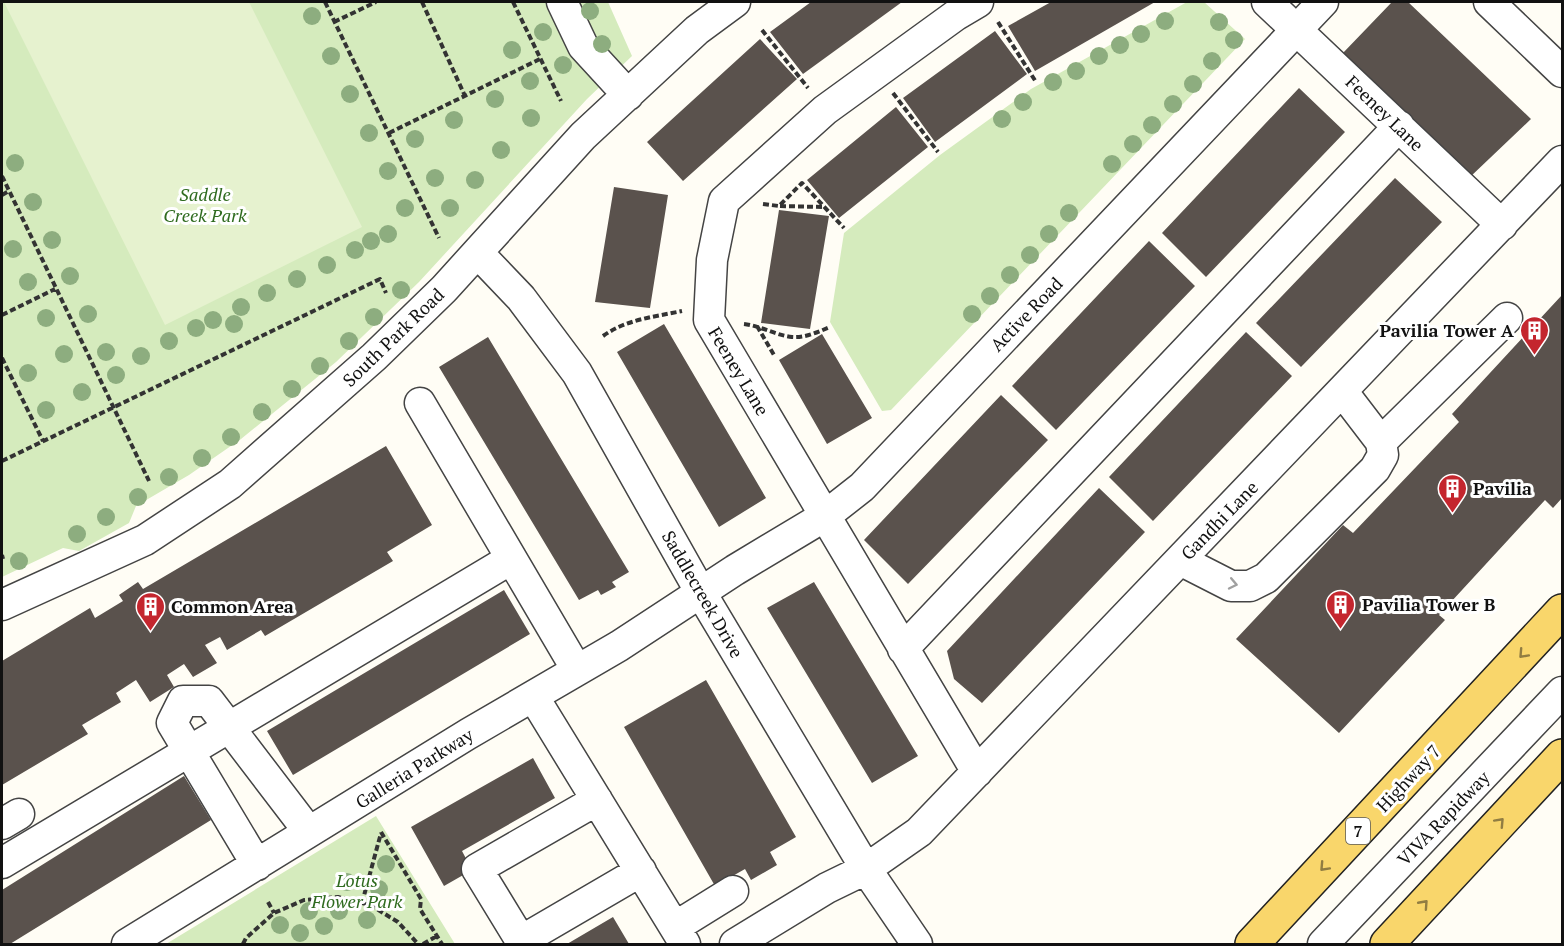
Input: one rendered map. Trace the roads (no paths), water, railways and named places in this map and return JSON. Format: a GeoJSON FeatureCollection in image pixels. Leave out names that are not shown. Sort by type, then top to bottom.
{"type":"FeatureCollection","features":[{"type":"Feature","properties":{"kind":"main road","name":"Highway 7"},"geometry":{"type":"LineString","coordinates":[[1252,945],[1563,611]]}},
{"type":"Feature","properties":{"kind":"main road"},"geometry":{"type":"LineString","coordinates":[[1387,945],[1563,756]]}},
{"type":"Feature","properties":{"kind":"street"},"geometry":{"type":"LineString","coordinates":[[562,2],[583,46],[628,95]]}},
{"type":"Feature","properties":{"kind":"street","name":"South Park Road"},"geometry":{"type":"LineString","coordinates":[[2,605],[145,540],[230,484],[374,357],[444,289],[583,136],[697,30],[735,2]]}},
{"type":"Feature","properties":{"kind":"street","name":"Feeney Lane"},"geometry":{"type":"LineString","coordinates":[[1267,2],[1502,225]]}},
{"type":"Feature","properties":{"kind":"street","name":"Active Road"},"geometry":{"type":"LineString","coordinates":[[701,593],[825,516],[862,487],[1323,2]]}},
{"type":"Feature","properties":{"kind":"street"},"geometry":{"type":"LineString","coordinates":[[1489,2],[1563,72]]}},
{"type":"Feature","properties":{"kind":"street","name":"Feeney Lane"},"geometry":{"type":"LineString","coordinates":[[977,772],[825,516],[709,313],[712,260],[724,201],[825,110],[956,15],[988,12]]}},
{"type":"Feature","properties":{"kind":"street"},"geometry":{"type":"LineString","coordinates":[[903,649],[1399,126]]}},
{"type":"Feature","properties":{"kind":"street","name":"Gandhi Lane"},"geometry":{"type":"LineString","coordinates":[[735,945],[827,888],[866,868],[920,832],[1563,161]]}},
{"type":"Feature","properties":{"kind":"street","name":"Saddlecreek Drive"},"geometry":{"type":"LineString","coordinates":[[478,253],[521,298],[577,373],[701,593],[866,868],[917,945]]}},
{"type":"Feature","properties":{"kind":"street"},"geometry":{"type":"LineString","coordinates":[[1381,442],[1507,318]]}},
{"type":"Feature","properties":{"kind":"street"},"geometry":{"type":"LineString","coordinates":[[1180,560],[1231,586],[1250,586],[1266,578],[1375,469],[1383,455],[1381,442],[1342,391]]}},
{"type":"Feature","properties":{"kind":"street"},"geometry":{"type":"LineString","coordinates":[[420,403],[577,670]]}},
{"type":"Feature","properties":{"kind":"street"},"geometry":{"type":"LineString","coordinates":[[2,863],[511,559]]}},
{"type":"Feature","properties":{"kind":"street","name":"Galleria Parkway"},"geometry":{"type":"LineString","coordinates":[[127,945],[701,593]]}},
{"type":"Feature","properties":{"kind":"street","name":"VIVA Rapidway"},"geometry":{"type":"LineString","coordinates":[[1323,945],[1563,692]]}},
{"type":"Feature","properties":{"kind":"street"},"geometry":{"type":"LineString","coordinates":[[533,696],[680,936],[733,891]]}},
{"type":"Feature","properties":{"kind":"street"},"geometry":{"type":"LineString","coordinates":[[257,864],[172,723],[183,701],[208,701],[309,832]]}},
{"type":"Feature","properties":{"kind":"street"},"geometry":{"type":"LineString","coordinates":[[597,800],[477,869],[521,941],[641,871]]}},
{"type":"Feature","properties":{"kind":"place","name":"Pavilia Tower A"},"geometry":{"type":"Point","coordinates":[1535,356]}},
{"type":"Feature","properties":{"kind":"place","name":"Pavilia"},"geometry":{"type":"Point","coordinates":[1452,514]}},
{"type":"Feature","properties":{"kind":"place","name":"Pavilia Tower B"},"geometry":{"type":"Point","coordinates":[1341,630]}},
{"type":"Feature","properties":{"kind":"place","name":"Common Area"},"geometry":{"type":"Point","coordinates":[150,632]}},
{"type":"Feature","properties":{"kind":"park label","name":"Saddle Creek Park"},"geometry":{"type":"Point","coordinates":[205,204]}},
{"type":"Feature","properties":{"kind":"park label","name":"Lotus Flower Park"},"geometry":{"type":"Point","coordinates":[357,890]}}]}
